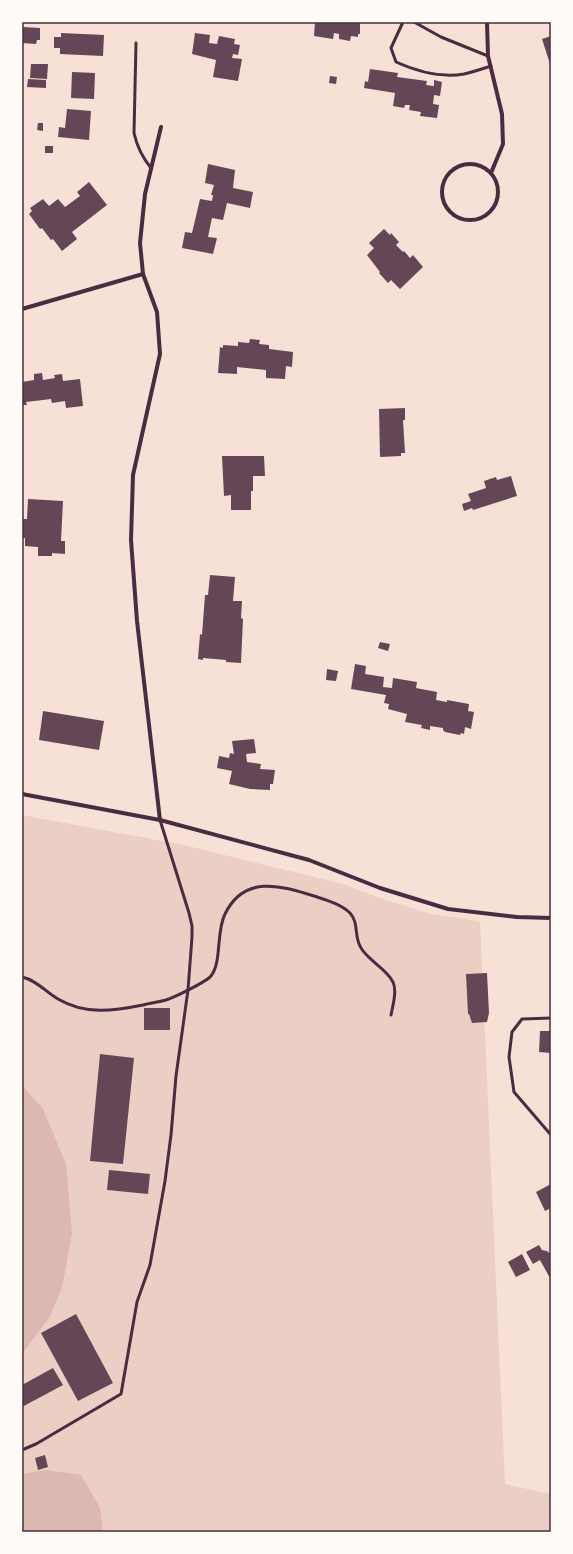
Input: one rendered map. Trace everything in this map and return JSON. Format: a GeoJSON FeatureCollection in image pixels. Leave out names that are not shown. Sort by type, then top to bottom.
{"type":"FeatureCollection","features":[{"type":"Feature","properties":{"kind":"street"},"geometry":{"type":"LineString","coordinates":[[487,22],[488,56],[502,114],[503,137],[503,144],[491,173]]}},
{"type":"Feature","properties":{"kind":"street"},"geometry":{"type":"LineString","coordinates":[[160,127],[145,194],[140,243],[143,274],[157,312],[160,354],[133,475],[131,540],[137,621],[160,820]]}},
{"type":"Feature","properties":{"kind":"street"},"geometry":{"type":"LineString","coordinates":[[463,164],[473,164],[483,167],[491,173],[499,190],[498,200],[494,208],[487,215],[478,220],[468,221],[458,219],[450,213],[444,205],[441,195],[442,185],[446,176],[463,164]]}},
{"type":"Feature","properties":{"kind":"street"},"geometry":{"type":"LineString","coordinates":[[22,309],[143,274]]}},
{"type":"Feature","properties":{"kind":"street"},"geometry":{"type":"LineString","coordinates":[[22,794],[160,820],[309,860],[380,888],[448,909],[517,917],[551,918]]}},
{"type":"Feature","properties":{"kind":"lane"},"geometry":{"type":"LineString","coordinates":[[403,22],[391,48],[396,62],[411,68],[444,75],[463,74],[491,66]]}},
{"type":"Feature","properties":{"kind":"lane"},"geometry":{"type":"LineString","coordinates":[[414,22],[441,37],[488,56]]}},
{"type":"Feature","properties":{"kind":"lane"},"geometry":{"type":"LineString","coordinates":[[136,43],[134,133],[136,144],[151,168]]}},
{"type":"Feature","properties":{"kind":"lane"},"geometry":{"type":"LineString","coordinates":[[22,1450],[36,1444],[121,1394],[137,1302],[150,1265],[171,1134],[176,1076],[188,990],[192,926],[160,820]]}},
{"type":"Feature","properties":{"kind":"lane"},"geometry":{"type":"LineString","coordinates":[[22,977],[41,987],[57,999],[71,1006],[88,1011],[104,1011],[166,1000],[211,977],[215,969],[220,927],[224,915],[232,902],[247,890],[258,886],[283,887],[325,900],[338,905],[349,912],[356,921],[359,945],[393,982],[394,993],[391,1015]]}},
{"type":"Feature","properties":{"kind":"lane"},"geometry":{"type":"LineString","coordinates":[[551,1018],[522,1019],[512,1032],[509,1057],[514,1092],[551,1135]]}},
{"type":"Feature","properties":{"kind":"shaded area"},"geometry":{"type":"Polygon","coordinates":[[[22,815],[184,845],[343,884],[380,898],[431,914],[480,921],[505,1484],[551,1494],[551,1532],[22,1532],[22,815]]]}},
{"type":"Feature","properties":{"kind":"shaded area"},"geometry":{"type":"Polygon","coordinates":[[[22,1085],[43,1109],[66,1164],[72,1233],[62,1288],[49,1318],[22,1354],[22,1085]]]}},
{"type":"Feature","properties":{"kind":"shaded area"},"geometry":{"type":"Polygon","coordinates":[[[46,1470],[81,1475],[100,1508],[103,1532],[22,1532],[22,1474],[46,1470]]]}},
{"type":"Feature","properties":{"kind":"building"},"geometry":{"type":"Polygon","coordinates":[[[315,22],[360,22],[360,34],[358,34],[358,37],[351,36],[350,41],[339,39],[339,34],[334,33],[333,39],[314,36],[315,22]]]}},
{"type":"Feature","properties":{"kind":"building"},"geometry":{"type":"Polygon","coordinates":[[[22,27],[40,28],[40,40],[37,40],[36,44],[22,43],[22,27]]]}},
{"type":"Feature","properties":{"kind":"building"},"geometry":{"type":"Polygon","coordinates":[[[61,33],[104,35],[103,56],[60,54],[60,48],[54,48],[54,37],[61,37],[61,33]]]}},
{"type":"Feature","properties":{"kind":"building"},"geometry":{"type":"Polygon","coordinates":[[[195,33],[210,35],[209,43],[217,44],[219,36],[235,39],[234,44],[240,45],[238,55],[233,54],[232,58],[242,59],[238,81],[213,77],[216,60],[192,54],[195,33]]]}},
{"type":"Feature","properties":{"kind":"building"},"geometry":{"type":"Polygon","coordinates":[[[551,36],[551,67],[542,39],[551,36]]]}},
{"type":"Feature","properties":{"kind":"building"},"geometry":{"type":"Polygon","coordinates":[[[31,64],[48,64],[47,79],[30,78],[31,64]]]}},
{"type":"Feature","properties":{"kind":"building"},"geometry":{"type":"Polygon","coordinates":[[[370,69],[398,73],[397,77],[427,81],[426,85],[434,86],[434,80],[442,82],[440,96],[434,95],[433,104],[439,105],[437,118],[420,116],[421,112],[409,110],[410,105],[405,105],[404,108],[393,106],[395,93],[364,88],[365,81],[368,82],[370,69]]]}},
{"type":"Feature","properties":{"kind":"building"},"geometry":{"type":"Polygon","coordinates":[[[72,72],[95,73],[94,99],[71,98],[72,72]]]}},
{"type":"Feature","properties":{"kind":"building"},"geometry":{"type":"Polygon","coordinates":[[[330,76],[337,77],[336,84],[329,83],[330,76]]]}},
{"type":"Feature","properties":{"kind":"building"},"geometry":{"type":"Polygon","coordinates":[[[28,79],[46,80],[46,88],[27,87],[28,79]]]}},
{"type":"Feature","properties":{"kind":"building"},"geometry":{"type":"Polygon","coordinates":[[[67,109],[91,111],[89,140],[58,137],[59,127],[65,128],[67,109]]]}},
{"type":"Feature","properties":{"kind":"building"},"geometry":{"type":"Polygon","coordinates":[[[38,123],[43,123],[43,131],[37,130],[38,123]]]}},
{"type":"Feature","properties":{"kind":"building"},"geometry":{"type":"Polygon","coordinates":[[[45,146],[53,146],[53,153],[45,153],[45,146]]]}},
{"type":"Feature","properties":{"kind":"building"},"geometry":{"type":"Polygon","coordinates":[[[208,164],[235,170],[233,188],[253,192],[250,208],[227,203],[223,220],[212,218],[208,237],[217,238],[213,254],[182,248],[185,232],[192,233],[200,199],[212,201],[213,195],[211,195],[214,185],[205,183],[208,164]]]}},
{"type":"Feature","properties":{"kind":"building"},"geometry":{"type":"Polygon","coordinates":[[[89,182],[107,205],[72,232],[77,239],[62,251],[42,228],[40,229],[29,214],[32,211],[30,208],[43,199],[49,206],[58,199],[65,207],[80,196],[77,192],[89,182]]]}},
{"type":"Feature","properties":{"kind":"building"},"geometry":{"type":"Polygon","coordinates":[[[384,229],[390,235],[391,233],[399,242],[396,245],[403,252],[404,251],[410,258],[413,255],[423,267],[400,289],[391,280],[388,283],[367,255],[374,248],[369,243],[384,229]]]}},
{"type":"Feature","properties":{"kind":"building"},"geometry":{"type":"Polygon","coordinates":[[[250,339],[260,340],[259,344],[269,345],[269,349],[293,352],[292,367],[286,366],[285,379],[266,378],[266,370],[237,367],[237,374],[218,373],[220,347],[223,348],[223,345],[238,346],[238,342],[249,343],[250,339]]]}},
{"type":"Feature","properties":{"kind":"building"},"geometry":{"type":"Polygon","coordinates":[[[42,373],[43,380],[55,378],[54,375],[62,374],[63,381],[80,379],[83,406],[66,408],[65,401],[52,403],[51,399],[26,402],[27,405],[22,405],[22,382],[34,380],[34,374],[42,373]]]}},
{"type":"Feature","properties":{"kind":"building"},"geometry":{"type":"Polygon","coordinates":[[[405,408],[405,420],[403,420],[405,453],[401,453],[401,456],[380,457],[379,409],[405,408]]]}},
{"type":"Feature","properties":{"kind":"building"},"geometry":{"type":"Polygon","coordinates":[[[222,456],[264,456],[265,476],[253,476],[251,510],[231,510],[231,495],[224,496],[222,456]]]}},
{"type":"Feature","properties":{"kind":"building"},"geometry":{"type":"Polygon","coordinates":[[[511,476],[517,496],[473,510],[472,508],[464,511],[462,504],[471,501],[468,494],[486,488],[484,481],[496,477],[497,480],[511,476]]]}},
{"type":"Feature","properties":{"kind":"building"},"geometry":{"type":"Polygon","coordinates":[[[28,499],[63,501],[61,541],[65,541],[65,554],[52,553],[52,556],[38,556],[38,547],[25,546],[25,538],[22,538],[22,519],[27,519],[28,499]]]}},
{"type":"Feature","properties":{"kind":"building"},"geometry":{"type":"Polygon","coordinates":[[[210,575],[235,577],[233,601],[242,601],[241,618],[243,619],[241,663],[226,662],[226,660],[198,659],[200,634],[202,635],[205,595],[208,595],[210,575]]]}},
{"type":"Feature","properties":{"kind":"building"},"geometry":{"type":"Polygon","coordinates":[[[380,642],[390,644],[388,651],[378,648],[380,642]]]}},
{"type":"Feature","properties":{"kind":"building"},"geometry":{"type":"Polygon","coordinates":[[[355,664],[366,666],[365,674],[384,677],[383,687],[392,688],[393,678],[417,682],[416,688],[437,692],[436,700],[447,702],[447,700],[469,704],[468,711],[474,712],[471,729],[465,727],[464,734],[461,733],[460,735],[445,732],[443,728],[430,726],[430,730],[421,728],[422,725],[405,722],[407,714],[388,709],[389,704],[384,703],[386,695],[351,689],[355,664]]]}},
{"type":"Feature","properties":{"kind":"building"},"geometry":{"type":"Polygon","coordinates":[[[327,669],[338,671],[336,681],[326,680],[327,669]]]}},
{"type":"Feature","properties":{"kind":"building"},"geometry":{"type":"Polygon","coordinates":[[[43,711],[104,721],[99,750],[39,740],[43,711]]]}},
{"type":"Feature","properties":{"kind":"building"},"geometry":{"type":"Polygon","coordinates":[[[254,739],[256,753],[246,754],[247,762],[261,764],[260,769],[275,770],[273,784],[270,784],[270,790],[250,789],[229,784],[232,771],[217,768],[219,756],[229,758],[230,753],[234,754],[232,741],[254,739]]]}},
{"type":"Feature","properties":{"kind":"building"},"geometry":{"type":"Polygon","coordinates":[[[487,973],[489,1013],[487,1022],[472,1023],[468,1014],[466,974],[487,973]]]}},
{"type":"Feature","properties":{"kind":"building"},"geometry":{"type":"Polygon","coordinates":[[[144,1008],[170,1008],[170,1030],[144,1030],[144,1008]]]}},
{"type":"Feature","properties":{"kind":"building"},"geometry":{"type":"Polygon","coordinates":[[[540,1031],[551,1031],[551,1053],[539,1052],[540,1031]]]}},
{"type":"Feature","properties":{"kind":"building"},"geometry":{"type":"Polygon","coordinates":[[[100,1054],[134,1058],[123,1164],[90,1161],[100,1054]]]}},
{"type":"Feature","properties":{"kind":"building"},"geometry":{"type":"Polygon","coordinates":[[[109,1170],[150,1174],[148,1194],[107,1190],[109,1170]]]}},
{"type":"Feature","properties":{"kind":"building"},"geometry":{"type":"Polygon","coordinates":[[[551,1184],[551,1208],[545,1211],[536,1192],[551,1184]]]}},
{"type":"Feature","properties":{"kind":"building"},"geometry":{"type":"Polygon","coordinates":[[[539,1245],[542,1250],[549,1253],[551,1252],[551,1280],[540,1260],[533,1264],[526,1252],[539,1245]]]}},
{"type":"Feature","properties":{"kind":"building"},"geometry":{"type":"Polygon","coordinates":[[[522,1254],[530,1270],[516,1277],[508,1262],[522,1254]]]}},
{"type":"Feature","properties":{"kind":"building"},"geometry":{"type":"Polygon","coordinates":[[[76,1314],[113,1383],[78,1401],[41,1333],[76,1314]]]}},
{"type":"Feature","properties":{"kind":"building"},"geometry":{"type":"Polygon","coordinates":[[[53,1368],[63,1385],[22,1407],[22,1385],[53,1368]]]}},
{"type":"Feature","properties":{"kind":"building"},"geometry":{"type":"Polygon","coordinates":[[[45,1455],[48,1467],[38,1470],[35,1458],[45,1455]]]}}]}
